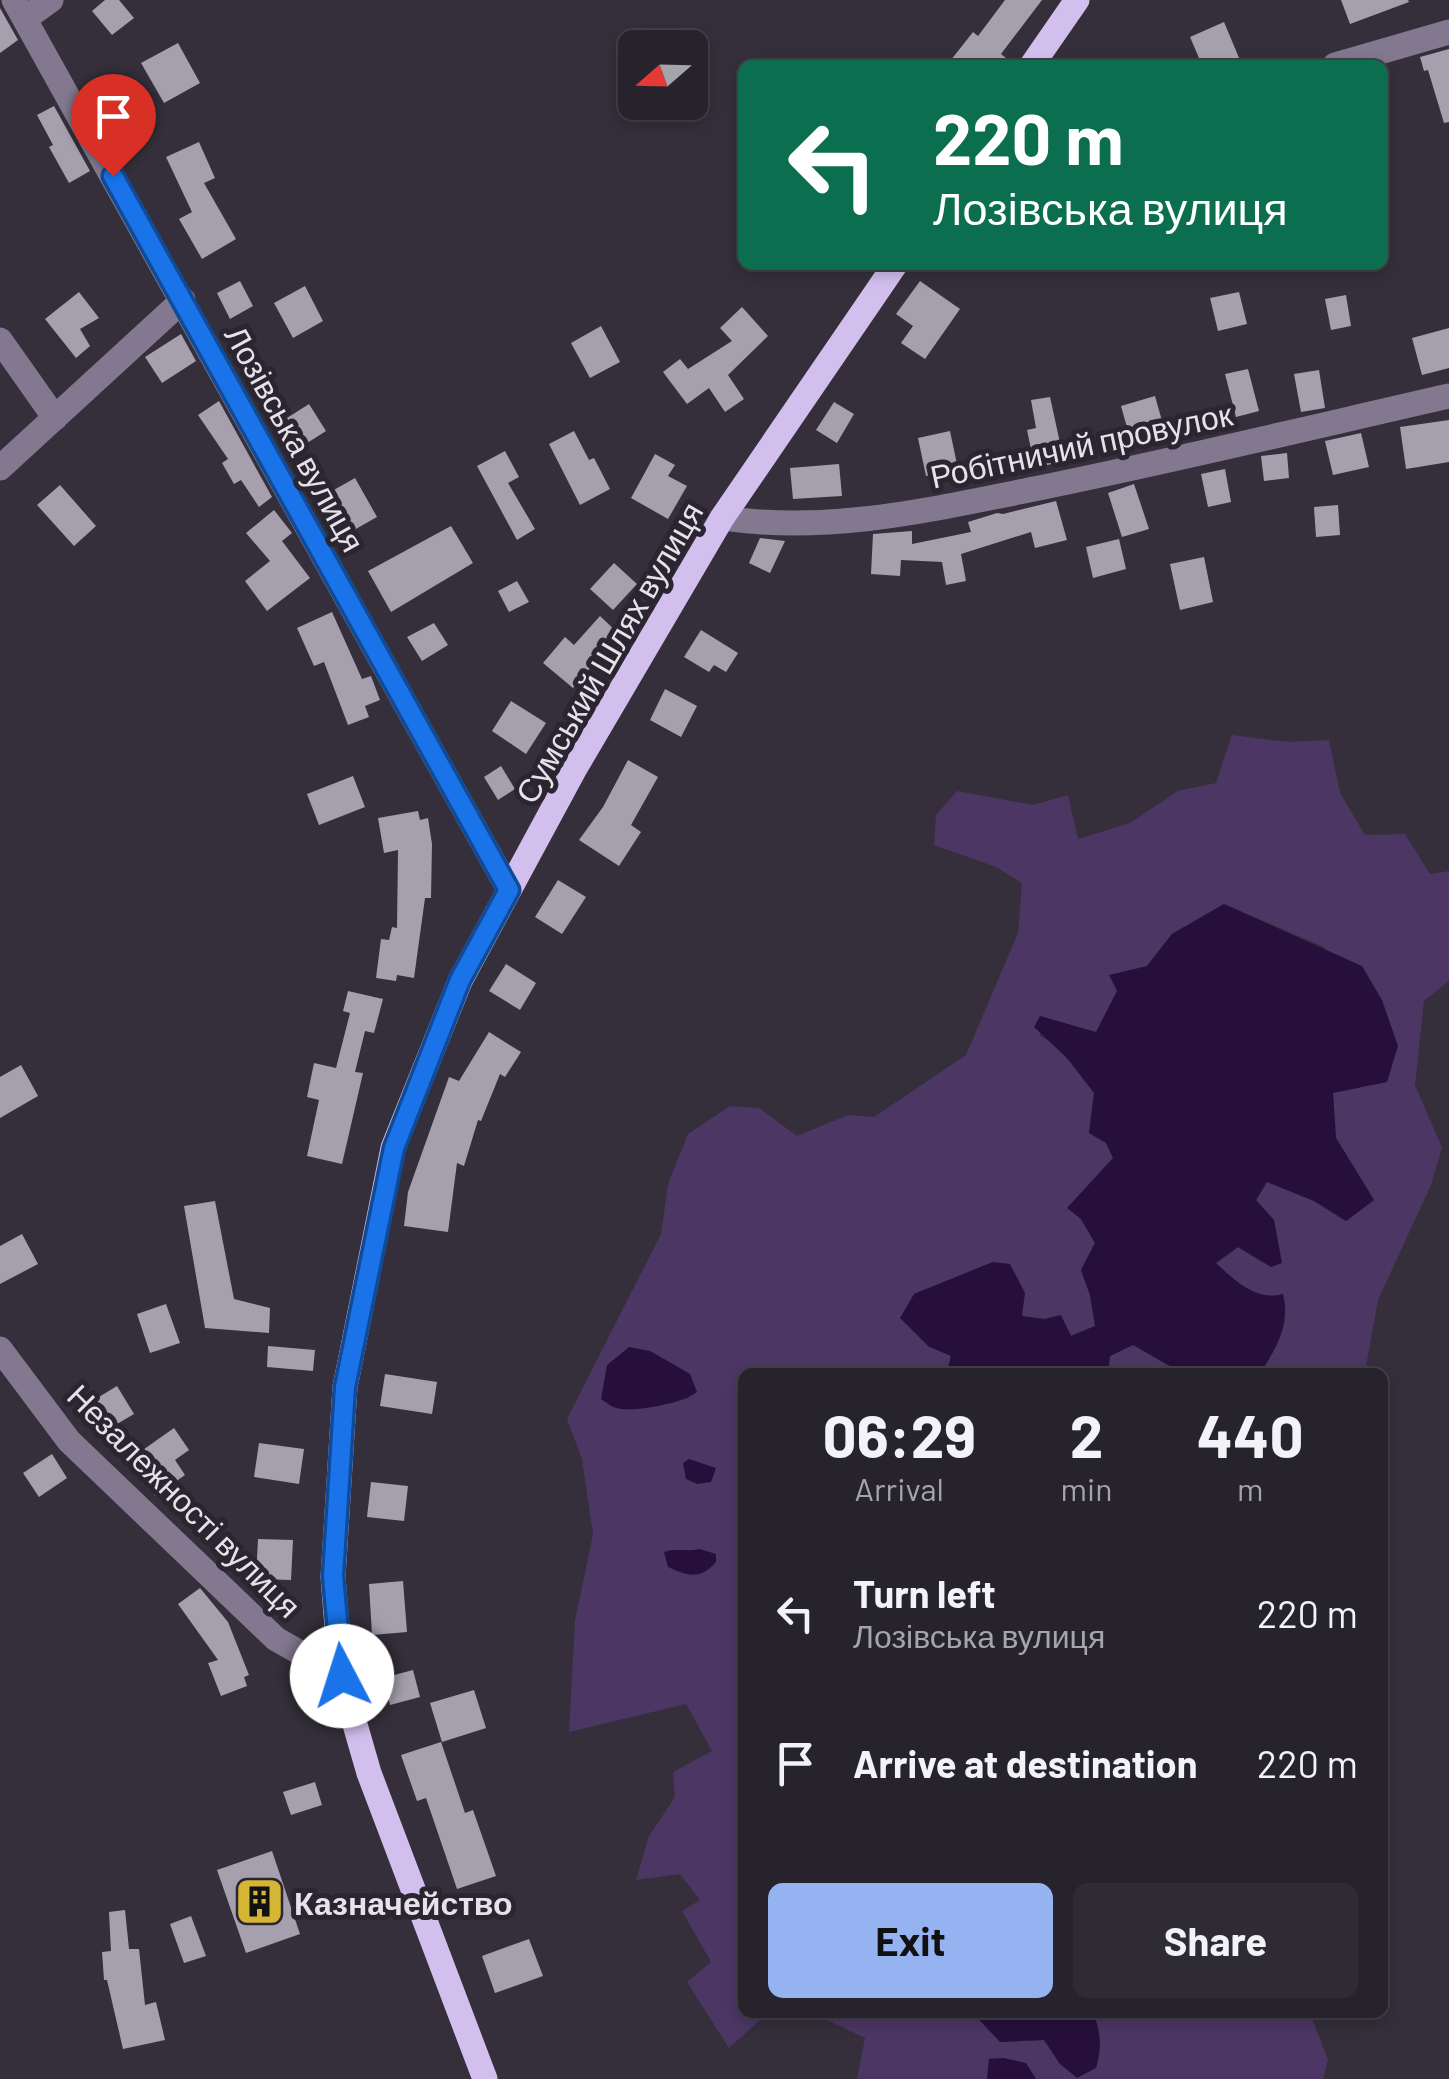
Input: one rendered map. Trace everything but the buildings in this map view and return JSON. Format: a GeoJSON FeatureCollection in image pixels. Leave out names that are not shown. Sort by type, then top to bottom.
{"type":"FeatureCollection","features":[{"type":"Feature","properties":{"kind":"main road"},"geometry":{"type":"LineString","coordinates":[[1035,60],[1077,0]]}},
{"type":"Feature","properties":{"kind":"main road","name":"Сумський Шлях вулиця"},"geometry":{"type":"LineString","coordinates":[[485,2079],[368,1774],[342,1676],[333,1576],[345,1387],[394,1148],[460,980],[574,770],[722,518],[893,270]]}},
{"type":"Feature","properties":{"kind":"street","name":"Лозівська вулиця"},"geometry":{"type":"LineString","coordinates":[[51,0],[19,10],[509,890]]}},
{"type":"Feature","properties":{"kind":"street"},"geometry":{"type":"LineString","coordinates":[[1352,60],[1449,32]]}},
{"type":"Feature","properties":{"kind":"street"},"geometry":{"type":"LineString","coordinates":[[0,468],[183,300]]}},
{"type":"Feature","properties":{"kind":"street"},"geometry":{"type":"LineString","coordinates":[[0,340],[55,418]]}},
{"type":"Feature","properties":{"kind":"street","name":"Робітничий провулок"},"geometry":{"type":"LineString","coordinates":[[722,518],[795,526],[885,518],[1112,473],[1449,396]]}},
{"type":"Feature","properties":{"kind":"street","name":"Незалежності вулиця"},"geometry":{"type":"LineString","coordinates":[[0,1349],[70,1440],[276,1639],[342,1676]]}},
{"type":"Feature","properties":{"kind":"shaded area"},"geometry":{"type":"Polygon","coordinates":[[[1232,735],[1289,742],[1329,740],[1340,793],[1365,835],[1405,834],[1430,874],[1449,871],[1449,981],[1424,1001],[1415,1085],[1442,1148],[1431,1185],[1378,1300],[1366,1368],[1263,1368],[1284,1326],[1283,1294],[1254,1292],[1215,1263],[1238,1247],[1271,1267],[1256,1200],[1267,1182],[1314,1201],[1346,1221],[1374,1200],[1336,1138],[1333,1092],[1386,1082],[1324,947],[1224,904],[1172,934],[1147,966],[1117,991],[1096,1033],[1040,1016],[1040,1036],[1055,1044],[1094,1093],[1089,1133],[1106,1143],[1113,1158],[1068,1208],[1081,1219],[1095,1243],[1081,1270],[1095,1326],[1070,1336],[1044,1319],[1022,1316],[993,1262],[914,1294],[928,1346],[951,1356],[948,1368],[738,1368],[738,2018],[767,2018],[729,2048],[687,1982],[711,1962],[682,1911],[700,1900],[680,1874],[636,1880],[649,1836],[675,1797],[673,1772],[712,1751],[686,1704],[569,1732],[575,1621],[593,1534],[582,1459],[567,1419],[661,1234],[668,1184],[688,1134],[730,1106],[759,1108],[797,1136],[848,1115],[874,1117],[966,1055],[1018,933],[1022,883],[996,867],[934,845],[936,815],[957,791],[1033,805],[1068,795],[1078,839],[1130,823],[1178,791],[1216,783],[1232,735]],[[650,1351],[616,1408],[673,1403],[689,1398],[690,1374],[650,1351]]]}},
{"type":"Feature","properties":{"kind":"shaded area"},"geometry":{"type":"Polygon","coordinates":[[[1224,904],[1362,966],[1382,1000],[1398,1046],[1387,1082],[1333,1093],[1336,1138],[1374,1200],[1346,1221],[1314,1201],[1267,1182],[1256,1200],[1274,1220],[1282,1263],[1271,1267],[1238,1247],[1216,1263],[1255,1292],[1283,1294],[1283,1325],[1263,1368],[1174,1368],[1133,1345],[1110,1356],[1108,1368],[948,1368],[951,1356],[928,1346],[900,1318],[914,1294],[993,1262],[1010,1264],[1025,1293],[1022,1316],[1044,1319],[1061,1315],[1071,1336],[1095,1326],[1081,1270],[1095,1243],[1081,1219],[1067,1208],[1113,1158],[1106,1143],[1089,1133],[1094,1093],[1069,1060],[1034,1027],[1040,1016],[1096,1032],[1117,991],[1109,975],[1147,966],[1172,934],[1224,904]]]}},
{"type":"Feature","properties":{"kind":"shaded area"},"geometry":{"type":"Polygon","coordinates":[[[1133,1345],[1172,1368],[1108,1368],[1110,1356],[1133,1345]]]}},
{"type":"Feature","properties":{"kind":"shaded area"},"geometry":{"type":"Polygon","coordinates":[[[629,1347],[650,1351],[690,1374],[697,1392],[646,1408],[624,1409],[608,1404],[601,1399],[607,1365],[629,1347]]]}},
{"type":"Feature","properties":{"kind":"shaded area"},"geometry":{"type":"Polygon","coordinates":[[[689,1459],[716,1468],[711,1482],[697,1484],[686,1479],[683,1463],[689,1459]]]}},
{"type":"Feature","properties":{"kind":"shaded area"},"geometry":{"type":"Polygon","coordinates":[[[700,1549],[716,1554],[716,1562],[705,1572],[688,1574],[668,1567],[664,1552],[700,1549]]]}},
{"type":"Feature","properties":{"kind":"shaded area"},"geometry":{"type":"Polygon","coordinates":[[[823,2018],[978,2018],[1000,2042],[1044,2040],[1060,2064],[1096,2068],[1100,2040],[1095,2018],[1312,2018],[1328,2060],[1323,2079],[1036,2079],[1022,2065],[989,2059],[987,2079],[857,2079],[865,2038],[823,2018]]]}},
{"type":"Feature","properties":{"kind":"shaded area"},"geometry":{"type":"Polygon","coordinates":[[[978,2018],[1095,2018],[1100,2040],[1096,2068],[1077,2078],[1060,2064],[1044,2040],[1000,2042],[978,2018]]]}},
{"type":"Feature","properties":{"kind":"shaded area"},"geometry":{"type":"Polygon","coordinates":[[[989,2059],[1026,2063],[1036,2079],[987,2079],[989,2059]]]}},
{"type":"Feature","properties":{"kind":"place","name":"Казначейство"},"geometry":{"type":"Point","coordinates":[259,1902]}},
{"type":"Feature","properties":{"kind":"route"},"geometry":{"type":"LineString","coordinates":[[113,176],[509,890],[460,980],[394,1148],[345,1387],[333,1576],[342,1676]]}}]}
